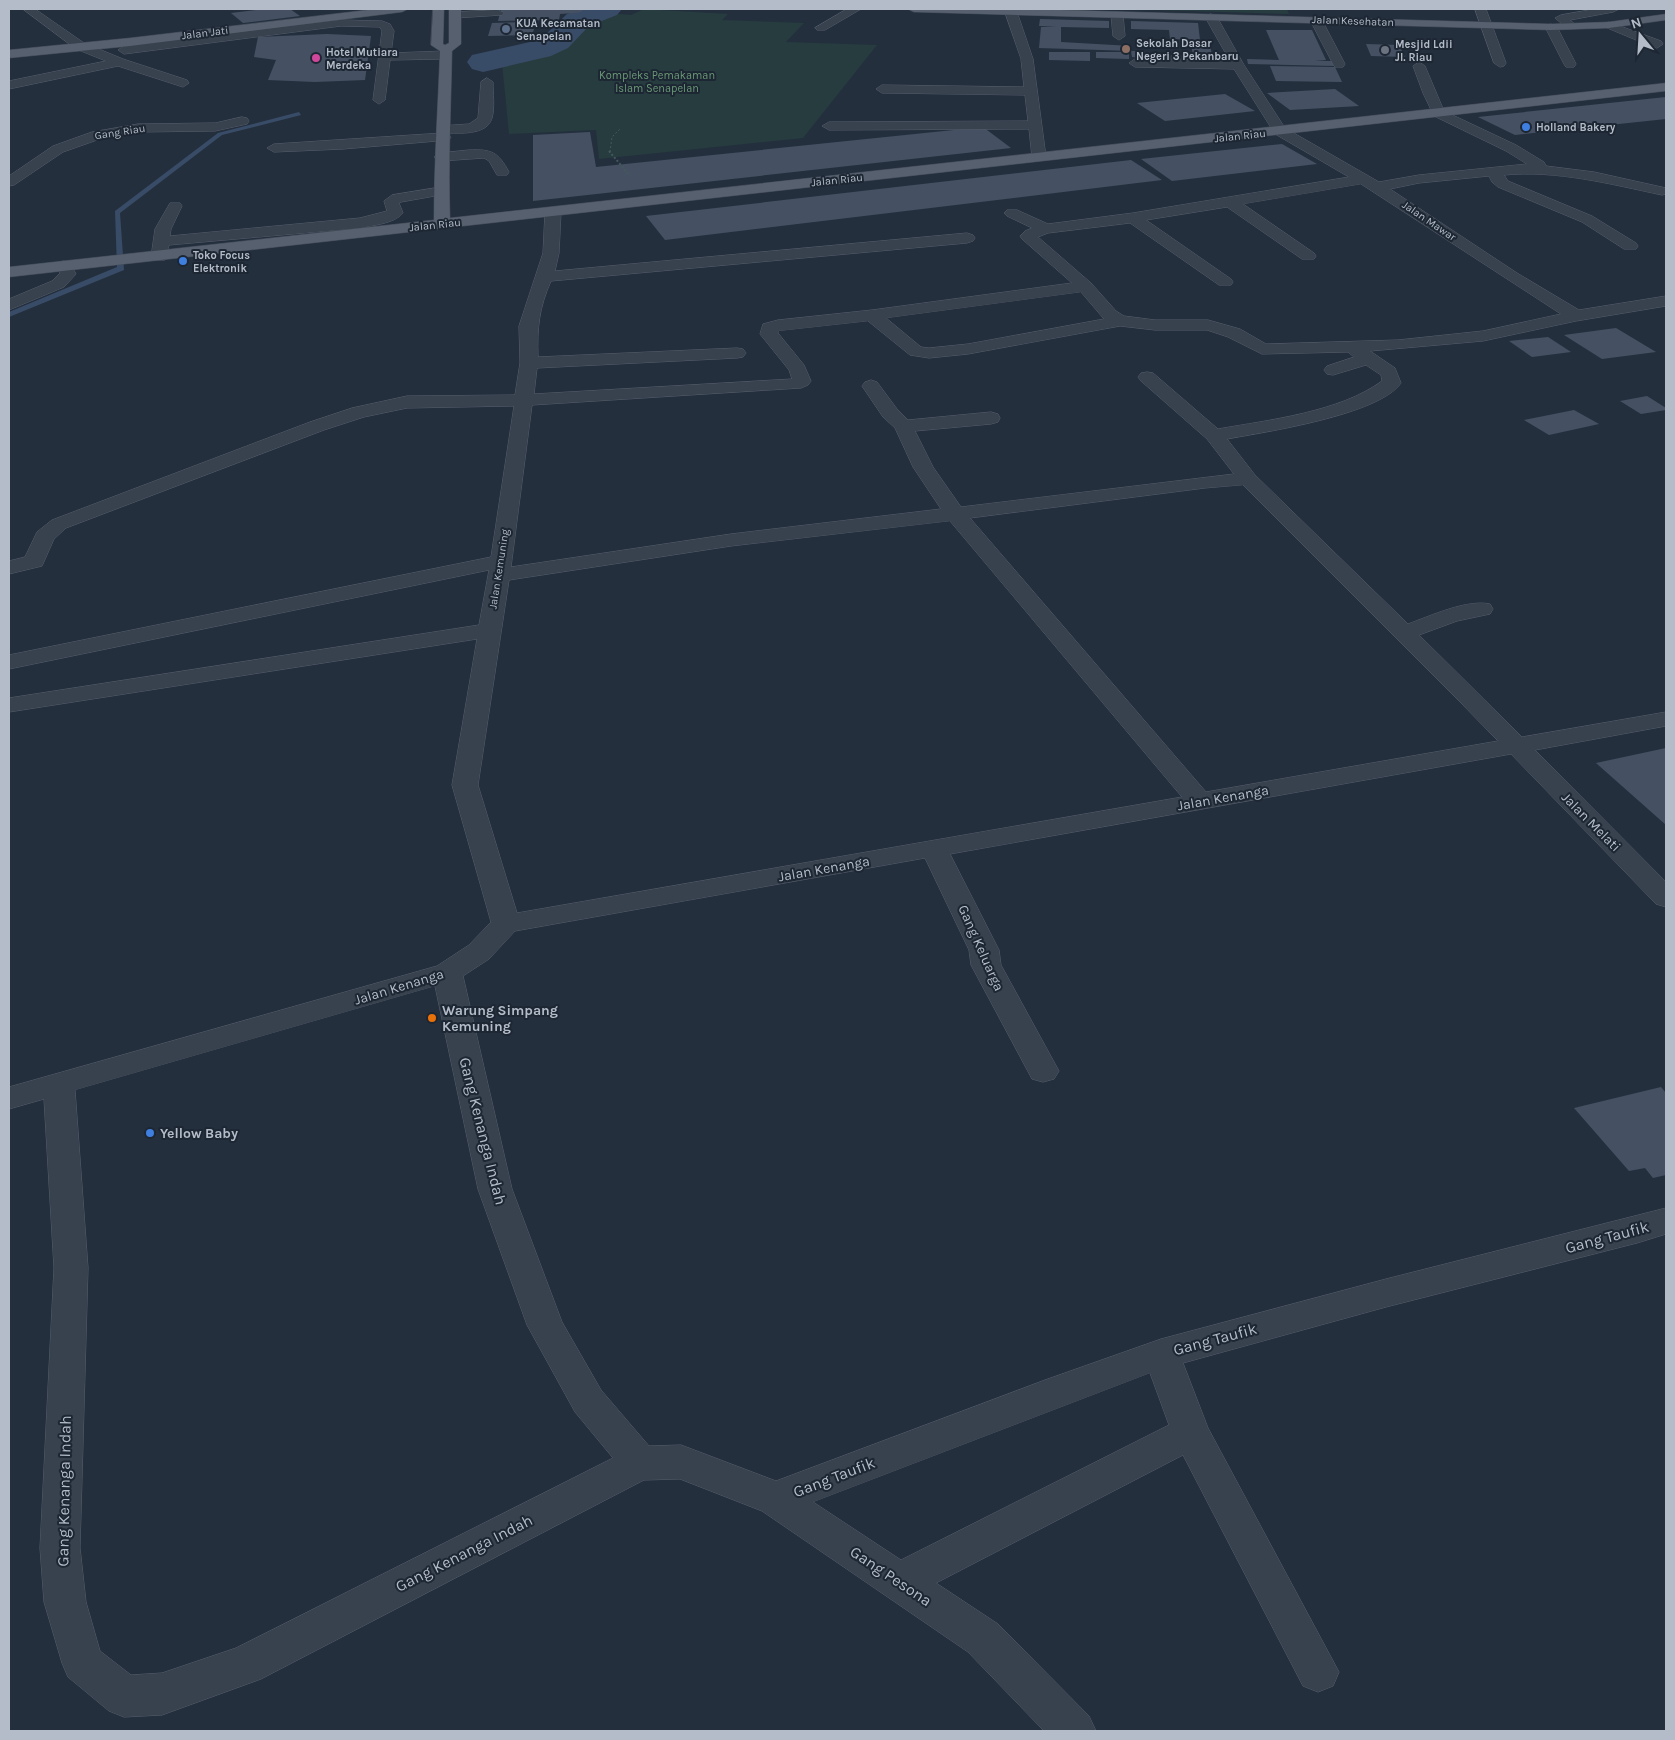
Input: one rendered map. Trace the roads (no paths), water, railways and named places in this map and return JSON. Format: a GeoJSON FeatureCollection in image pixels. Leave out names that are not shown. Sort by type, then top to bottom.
{"type":"FeatureCollection","features":[{"type":"Feature","properties":{"kind":"main road","name":"Jalan Jati"},"geometry":{"type":"LineString","coordinates":[[9,54],[337,21],[402,9]]}},
{"type":"Feature","properties":{"kind":"main road"},"geometry":{"type":"LineString","coordinates":[[438,9],[437,45],[446,51]]}},
{"type":"Feature","properties":{"kind":"main road","name":"Jalan Kesehatan"},"geometry":{"type":"LineString","coordinates":[[914,9],[1010,10],[1117,15],[1316,20],[1333,15],[1485,25],[1571,26],[1665,21]]}},
{"type":"Feature","properties":{"kind":"main road"},"geometry":{"type":"LineString","coordinates":[[446,51],[455,44],[455,12]]}},
{"type":"Feature","properties":{"kind":"main road"},"geometry":{"type":"LineString","coordinates":[[442,224],[441,157],[444,133],[446,51]]}},
{"type":"Feature","properties":{"kind":"main road","name":"Jalan Riau"},"geometry":{"type":"LineString","coordinates":[[9,272],[112,262],[156,252],[553,212],[1666,87]]}},
{"type":"Feature","properties":{"kind":"street"},"geometry":{"type":"LineString","coordinates":[[28,9],[80,46],[120,62],[183,83]]}},
{"type":"Feature","properties":{"kind":"street"},"geometry":{"type":"LineString","coordinates":[[821,28],[855,9]]}},
{"type":"Feature","properties":{"kind":"street"},"geometry":{"type":"LineString","coordinates":[[1480,9],[1500,64]]}},
{"type":"Feature","properties":{"kind":"street"},"geometry":{"type":"LineString","coordinates":[[1571,26],[1562,18],[1613,9]]}},
{"type":"Feature","properties":{"kind":"street"},"geometry":{"type":"LineString","coordinates":[[1010,10],[1027,59],[1031,91],[1030,116],[1039,157]]}},
{"type":"Feature","properties":{"kind":"street"},"geometry":{"type":"LineString","coordinates":[[455,12],[498,13]]}},
{"type":"Feature","properties":{"kind":"street"},"geometry":{"type":"LineString","coordinates":[[1117,15],[1120,36]]}},
{"type":"Feature","properties":{"kind":"street"},"geometry":{"type":"LineString","coordinates":[[1211,17],[1238,65],[1280,131]]}},
{"type":"Feature","properties":{"kind":"street"},"geometry":{"type":"LineString","coordinates":[[1316,20],[1339,64]]}},
{"type":"Feature","properties":{"kind":"street"},"geometry":{"type":"LineString","coordinates":[[124,50],[337,21],[382,24],[386,26],[388,31],[380,100]]}},
{"type":"Feature","properties":{"kind":"street"},"geometry":{"type":"LineString","coordinates":[[1653,30],[1665,21]]}},
{"type":"Feature","properties":{"kind":"street"},"geometry":{"type":"LineString","coordinates":[[1609,25],[1657,44]]}},
{"type":"Feature","properties":{"kind":"street"},"geometry":{"type":"LineString","coordinates":[[1551,26],[1570,64]]}},
{"type":"Feature","properties":{"kind":"street"},"geometry":{"type":"LineString","coordinates":[[384,57],[446,51]]}},
{"type":"Feature","properties":{"kind":"street"},"geometry":{"type":"LineString","coordinates":[[9,85],[120,62]]}},
{"type":"Feature","properties":{"kind":"street"},"geometry":{"type":"LineString","coordinates":[[1135,63],[1238,65]]}},
{"type":"Feature","properties":{"kind":"street"},"geometry":{"type":"LineString","coordinates":[[1377,187],[1419,179],[1496,172],[1530,168],[1539,165],[1511,148],[1439,113],[1419,66]]}},
{"type":"Feature","properties":{"kind":"street"},"geometry":{"type":"LineString","coordinates":[[274,148],[343,145],[444,133],[477,127],[485,119],[487,82]]}},
{"type":"Feature","properties":{"kind":"street"},"geometry":{"type":"LineString","coordinates":[[882,89],[1031,91]]}},
{"type":"Feature","properties":{"kind":"street"},"geometry":{"type":"LineString","coordinates":[[829,126],[1030,116]]}},
{"type":"Feature","properties":{"kind":"street","name":"Gang Riau"},"geometry":{"type":"LineString","coordinates":[[9,182],[58,149],[97,135],[138,128],[181,129],[215,127],[242,121]]}},
{"type":"Feature","properties":{"kind":"street","name":"Jalan Mawar"},"geometry":{"type":"LineString","coordinates":[[1280,131],[1377,187],[1511,276],[1576,316]]}},
{"type":"Feature","properties":{"kind":"street"},"geometry":{"type":"LineString","coordinates":[[441,157],[470,154],[490,155],[495,159],[502,172]]}},
{"type":"Feature","properties":{"kind":"street"},"geometry":{"type":"LineString","coordinates":[[1530,168],[1601,178],[1662,191]]}},
{"type":"Feature","properties":{"kind":"street"},"geometry":{"type":"LineString","coordinates":[[1496,172],[1496,179],[1503,184],[1587,219],[1630,246]]}},
{"type":"Feature","properties":{"kind":"street"},"geometry":{"type":"LineString","coordinates":[[1120,321],[1110,315],[1086,286],[1028,236],[1032,232],[1046,229],[1133,218],[1363,179]]}},
{"type":"Feature","properties":{"kind":"street"},"geometry":{"type":"LineString","coordinates":[[176,206],[162,228],[156,252],[373,220],[396,213],[391,201],[397,198],[441,191]]}},
{"type":"Feature","properties":{"kind":"street"},"geometry":{"type":"LineString","coordinates":[[1229,201],[1308,256]]}},
{"type":"Feature","properties":{"kind":"street","name":"Jalan Kemuning"},"geometry":{"type":"LineString","coordinates":[[506,924],[465,785],[500,568],[529,363],[528,326],[551,253],[553,212]]}},
{"type":"Feature","properties":{"kind":"street"},"geometry":{"type":"LineString","coordinates":[[1012,214],[1046,229]]}},
{"type":"Feature","properties":{"kind":"street"},"geometry":{"type":"LineString","coordinates":[[1133,218],[1225,282]]}},
{"type":"Feature","properties":{"kind":"street"},"geometry":{"type":"LineString","coordinates":[[545,277],[967,238]]}},
{"type":"Feature","properties":{"kind":"street"},"geometry":{"type":"LineString","coordinates":[[9,305],[58,284],[68,274],[64,266]]}},
{"type":"Feature","properties":{"kind":"street"},"geometry":{"type":"LineString","coordinates":[[9,567],[34,561],[42,539],[59,524],[317,426],[359,412],[407,402],[523,400],[795,384],[802,382],[798,369],[769,334],[769,328],[778,325],[872,315],[1086,286]]}},
{"type":"Feature","properties":{"kind":"street"},"geometry":{"type":"LineString","coordinates":[[872,315],[916,351],[930,353],[968,349],[1120,321],[1155,325],[1208,325],[1234,333],[1262,349],[1269,350],[1361,353],[1483,336],[1576,316],[1666,301]]}},
{"type":"Feature","properties":{"kind":"street"},"geometry":{"type":"LineString","coordinates":[[529,363],[737,353]]}},
{"type":"Feature","properties":{"kind":"street"},"geometry":{"type":"LineString","coordinates":[[1333,370],[1361,353]]}},
{"type":"Feature","properties":{"kind":"street"},"geometry":{"type":"LineString","coordinates":[[1214,435],[1294,420],[1380,392],[1392,383],[1389,372],[1361,353]]}},
{"type":"Feature","properties":{"kind":"street","name":"Jalan Melati"},"geometry":{"type":"LineString","coordinates":[[1147,377],[1214,435],[1248,479],[1516,745],[1666,898]]}},
{"type":"Feature","properties":{"kind":"street"},"geometry":{"type":"LineString","coordinates":[[871,386],[890,413],[903,426],[923,467],[955,514],[1200,802]]}},
{"type":"Feature","properties":{"kind":"street"},"geometry":{"type":"LineString","coordinates":[[903,426],[991,418]]}},
{"type":"Feature","properties":{"kind":"street"},"geometry":{"type":"LineString","coordinates":[[9,662],[500,568],[1205,482],[1248,479]]}},
{"type":"Feature","properties":{"kind":"street"},"geometry":{"type":"LineString","coordinates":[[1404,633],[1450,616],[1482,609]]}},
{"type":"Feature","properties":{"kind":"street"},"geometry":{"type":"LineString","coordinates":[[9,705],[490,630]]}},
{"type":"Feature","properties":{"kind":"street","name":"Jalan Kenanga"},"geometry":{"type":"LineString","coordinates":[[9,1098],[447,973],[479,952],[506,924],[934,850],[1666,719]]}},
{"type":"Feature","properties":{"kind":"street","name":"Gang Keluarga"},"geometry":{"type":"LineString","coordinates":[[934,850],[984,950],[986,965],[1044,1071]]}},
{"type":"Feature","properties":{"kind":"street","name":"Gang Kenanga Indah"},"geometry":{"type":"LineString","coordinates":[[447,973],[495,1189],[545,1325],[588,1401],[640,1463]]}},
{"type":"Feature","properties":{"kind":"street","name":"Gang Kenanga Indah"},"geometry":{"type":"LineString","coordinates":[[59,1084],[71,1268],[60,1548],[65,1602],[82,1663],[124,1696],[162,1694],[246,1665],[640,1463],[681,1462]]}},
{"type":"Feature","properties":{"kind":"street","name":"Gang Taufik"},"geometry":{"type":"LineString","coordinates":[[776,1499],[1058,1391],[1161,1354],[1386,1293],[1628,1233],[1666,1221]]}},
{"type":"Feature","properties":{"kind":"street"},"geometry":{"type":"LineString","coordinates":[[1161,1354],[1191,1432],[1318,1672]]}},
{"type":"Feature","properties":{"kind":"street"},"geometry":{"type":"LineString","coordinates":[[900,1582],[1191,1432]]}},
{"type":"Feature","properties":{"kind":"street","name":"Gang Pesona"},"geometry":{"type":"LineString","coordinates":[[681,1462],[776,1499],[983,1638],[1074,1731]]}},
{"type":"Feature","properties":{"kind":"waterway"},"geometry":{"type":"LineString","coordinates":[[483,62],[540,49],[557,41],[578,20],[607,9]]}},
{"type":"Feature","properties":{"kind":"waterway"},"geometry":{"type":"LineString","coordinates":[[9,315],[121,268],[117,212],[220,134],[299,114]]}},
{"type":"Feature","properties":{"kind":"place","name":"KUA Kecamatan Senapelan"},"geometry":{"type":"Point","coordinates":[506,29]}},
{"type":"Feature","properties":{"kind":"place","name":"Sekolah Dasar Negeri 3 Pekanbaru"},"geometry":{"type":"Point","coordinates":[1126,49]}},
{"type":"Feature","properties":{"kind":"place","name":"Mesjid Ldii Jl. Riau"},"geometry":{"type":"Point","coordinates":[1385,50]}},
{"type":"Feature","properties":{"kind":"place","name":"Hotel Mutiara Merdeka"},"geometry":{"type":"Point","coordinates":[316,58]}},
{"type":"Feature","properties":{"kind":"place","name":"Holland Bakery"},"geometry":{"type":"Point","coordinates":[1526,127]}},
{"type":"Feature","properties":{"kind":"place","name":"Toko Focus Elektronik"},"geometry":{"type":"Point","coordinates":[183,261]}},
{"type":"Feature","properties":{"kind":"place","name":"Warung Simpang Kemuning"},"geometry":{"type":"Point","coordinates":[432,1018]}},
{"type":"Feature","properties":{"kind":"place","name":"Yellow Baby"},"geometry":{"type":"Point","coordinates":[150,1133]}},
{"type":"Feature","properties":{"kind":"park label","name":"Kompleks Pemakaman Islam Senapelan"},"geometry":{"type":"Point","coordinates":[657,81]}}]}
